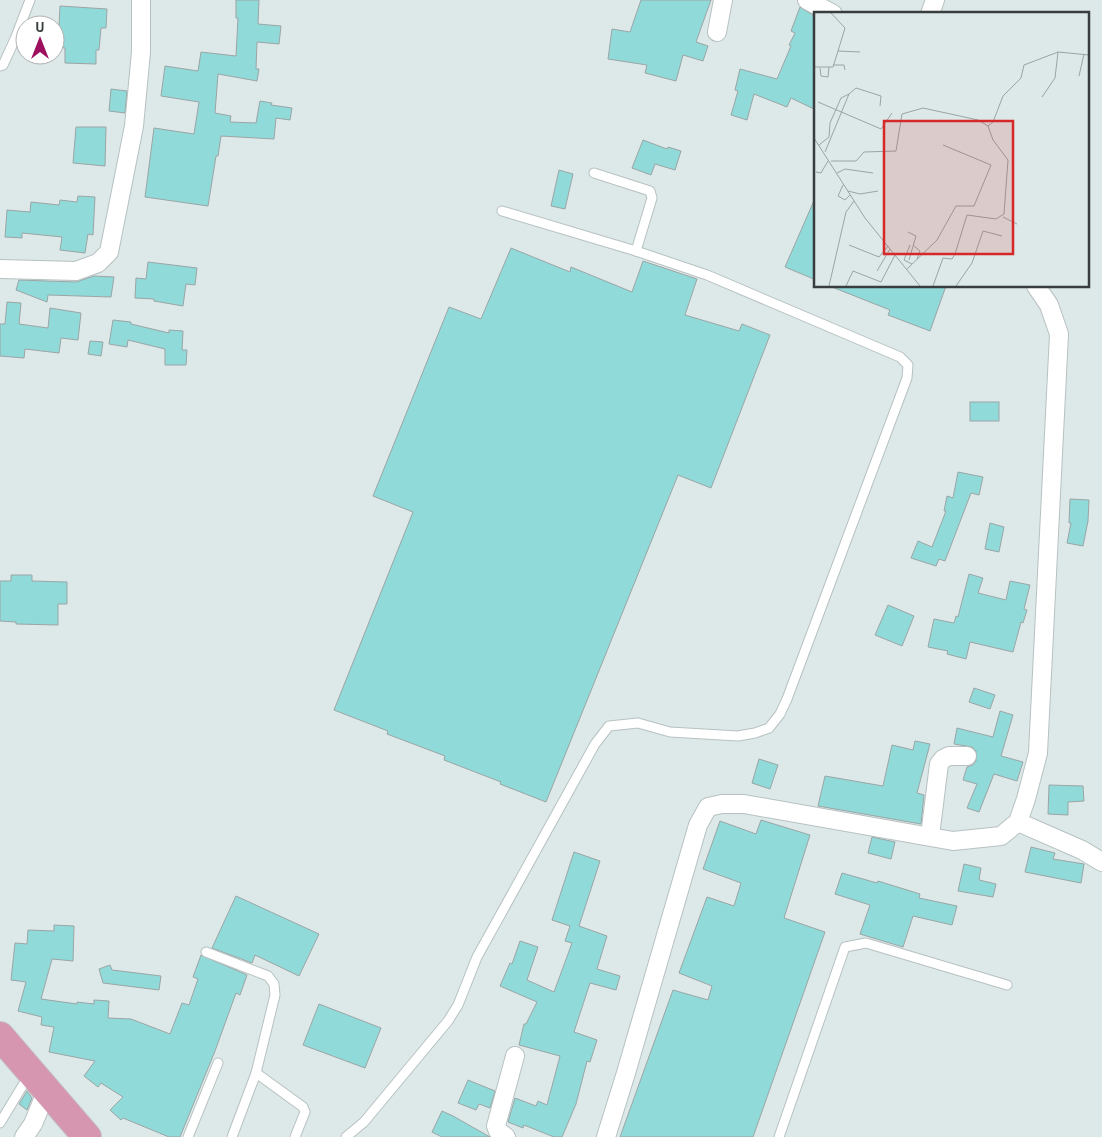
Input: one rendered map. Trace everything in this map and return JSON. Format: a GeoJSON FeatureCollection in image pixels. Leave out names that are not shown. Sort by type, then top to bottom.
{"type":"FeatureCollection","features":[{"type":"Feature","properties":{"kind":"highway"},"geometry":{"type":"LineString","coordinates":[[0,1036],[87,1137]]}},
{"type":"Feature","properties":{"kind":"street"},"geometry":{"type":"LineString","coordinates":[[0,269],[76,271],[98,263],[109,252],[134,126],[141,52],[141,0]]}},
{"type":"Feature","properties":{"kind":"street"},"geometry":{"type":"LineString","coordinates":[[717,32],[723,0]]}},
{"type":"Feature","properties":{"kind":"street"},"geometry":{"type":"LineString","coordinates":[[806,0],[829,12]]}},
{"type":"Feature","properties":{"kind":"street"},"geometry":{"type":"LineString","coordinates":[[931,12],[935,0]]}},
{"type":"Feature","properties":{"kind":"street"},"geometry":{"type":"LineString","coordinates":[[606,1137],[698,825],[708,807],[722,804],[744,804],[953,841],[1001,836],[1018,822],[1038,753],[1060,334],[1049,305],[1037,288]]}},
{"type":"Feature","properties":{"kind":"street"},"geometry":{"type":"LineString","coordinates":[[930,836],[939,764],[942,758],[949,756],[968,756]]}},
{"type":"Feature","properties":{"kind":"street"},"geometry":{"type":"LineString","coordinates":[[1018,822],[1082,850],[1102,862]]}},
{"type":"Feature","properties":{"kind":"street"},"geometry":{"type":"LineString","coordinates":[[506,1137],[498,1131],[496,1126],[515,1056]]}},
{"type":"Feature","properties":{"kind":"street"},"geometry":{"type":"LineString","coordinates":[[24,1137],[33,1124],[39,1080]]}},
{"type":"Feature","properties":{"kind":"lane"},"geometry":{"type":"LineString","coordinates":[[0,66],[3,65],[15,39],[30,0]]}},
{"type":"Feature","properties":{"kind":"lane"},"geometry":{"type":"LineString","coordinates":[[594,173],[650,191],[652,198],[636,251]]}},
{"type":"Feature","properties":{"kind":"lane"},"geometry":{"type":"LineString","coordinates":[[346,1137],[364,1122],[448,1021],[458,1005],[477,957],[594,744],[609,726],[638,724],[670,732],[738,736],[769,728],[780,714],[791,690],[908,378],[908,365],[900,356],[707,275],[636,251],[502,211]]}},
{"type":"Feature","properties":{"kind":"lane"},"geometry":{"type":"LineString","coordinates":[[778,1137],[845,947],[866,943],[1007,986]]}},
{"type":"Feature","properties":{"kind":"lane"},"geometry":{"type":"LineString","coordinates":[[206,952],[268,976],[274,984],[275,995],[256,1073],[232,1137]]}},
{"type":"Feature","properties":{"kind":"lane"},"geometry":{"type":"LineString","coordinates":[[188,1137],[218,1063]]}},
{"type":"Feature","properties":{"kind":"lane"},"geometry":{"type":"LineString","coordinates":[[256,1073],[303,1107],[305,1112],[295,1137]]}},
{"type":"Feature","properties":{"kind":"lane"},"geometry":{"type":"LineString","coordinates":[[0,1123],[39,1080]]}},
{"type":"Feature","properties":{"kind":"building"},"geometry":{"type":"Polygon","coordinates":[[[236,0],[259,0],[258,24],[281,26],[279,44],[257,42],[256,69],[259,69],[257,81],[218,74],[215,113],[231,116],[230,122],[256,123],[260,101],[272,103],[271,105],[292,108],[290,120],[276,118],[274,139],[221,136],[208,206],[145,197],[154,128],[194,134],[199,102],[161,96],[165,66],[198,71],[201,52],[236,56],[238,18],[236,18],[236,0]]]}},
{"type":"Feature","properties":{"kind":"building"},"geometry":{"type":"Polygon","coordinates":[[[641,0],[711,0],[696,42],[708,46],[703,61],[683,55],[676,81],[645,73],[647,65],[608,59],[612,29],[630,32],[641,0]]]}},
{"type":"Feature","properties":{"kind":"building"},"geometry":{"type":"Polygon","coordinates":[[[60,6],[107,9],[106,28],[101,28],[99,50],[96,50],[96,64],[65,63],[65,15],[60,15],[60,6]]]}},
{"type":"Feature","properties":{"kind":"building"},"geometry":{"type":"Polygon","coordinates":[[[800,7],[814,16],[814,109],[791,98],[787,107],[754,94],[747,120],[731,115],[738,91],[735,90],[740,69],[777,79],[795,33],[791,31],[800,7]]]}},
{"type":"Feature","properties":{"kind":"building"},"geometry":{"type":"Polygon","coordinates":[[[111,89],[127,91],[125,113],[109,111],[111,89]]]}},
{"type":"Feature","properties":{"kind":"building"},"geometry":{"type":"Polygon","coordinates":[[[76,127],[106,127],[105,166],[73,163],[76,127]]]}},
{"type":"Feature","properties":{"kind":"building"},"geometry":{"type":"Polygon","coordinates":[[[643,140],[667,149],[668,147],[681,151],[675,170],[655,164],[651,175],[632,168],[643,140]]]}},
{"type":"Feature","properties":{"kind":"building"},"geometry":{"type":"Polygon","coordinates":[[[559,170],[573,174],[565,209],[551,206],[559,170]]]}},
{"type":"Feature","properties":{"kind":"building"},"geometry":{"type":"Polygon","coordinates":[[[78,196],[95,197],[93,235],[88,234],[85,253],[60,250],[62,237],[22,233],[22,238],[5,237],[7,210],[30,212],[31,202],[59,205],[60,200],[77,202],[78,196]]]}},
{"type":"Feature","properties":{"kind":"building"},"geometry":{"type":"Polygon","coordinates":[[[814,201],[814,279],[785,267],[814,201]]]}},
{"type":"Feature","properties":{"kind":"building"},"geometry":{"type":"Polygon","coordinates":[[[511,248],[570,272],[571,267],[632,292],[643,261],[697,279],[685,315],[739,331],[742,324],[770,335],[711,488],[678,475],[546,802],[444,760],[445,756],[387,734],[388,731],[334,710],[413,512],[373,496],[449,307],[481,319],[511,248]]]}},
{"type":"Feature","properties":{"kind":"building"},"geometry":{"type":"Polygon","coordinates":[[[148,262],[197,268],[195,285],[186,284],[183,306],[154,301],[154,299],[135,298],[136,278],[146,279],[148,262]]]}},
{"type":"Feature","properties":{"kind":"building"},"geometry":{"type":"Polygon","coordinates":[[[94,276],[114,277],[111,297],[48,295],[47,302],[16,290],[19,280],[76,282],[94,276]]]}},
{"type":"Feature","properties":{"kind":"building"},"geometry":{"type":"Polygon","coordinates":[[[835,288],[945,288],[930,331],[888,315],[890,310],[835,288]]]}},
{"type":"Feature","properties":{"kind":"building"},"geometry":{"type":"Polygon","coordinates":[[[7,302],[21,303],[19,324],[48,328],[50,308],[81,313],[78,340],[61,338],[59,353],[25,349],[24,358],[0,356],[0,324],[5,324],[7,302]]]}},
{"type":"Feature","properties":{"kind":"building"},"geometry":{"type":"Polygon","coordinates":[[[113,320],[131,322],[131,324],[169,333],[169,330],[183,331],[182,350],[187,350],[186,365],[165,365],[165,349],[128,340],[127,347],[109,344],[113,320]]]}},
{"type":"Feature","properties":{"kind":"building"},"geometry":{"type":"Polygon","coordinates":[[[90,341],[103,342],[101,356],[88,354],[90,341]]]}},
{"type":"Feature","properties":{"kind":"building"},"geometry":{"type":"Polygon","coordinates":[[[970,402],[999,402],[999,421],[970,421],[970,402]]]}},
{"type":"Feature","properties":{"kind":"building"},"geometry":{"type":"Polygon","coordinates":[[[958,472],[983,477],[979,495],[971,493],[945,561],[939,559],[936,566],[911,558],[918,541],[932,547],[946,511],[944,511],[947,496],[953,498],[958,472]]]}},
{"type":"Feature","properties":{"kind":"building"},"geometry":{"type":"Polygon","coordinates":[[[1070,499],[1089,500],[1088,521],[1083,546],[1067,543],[1071,523],[1069,523],[1070,499]]]}},
{"type":"Feature","properties":{"kind":"building"},"geometry":{"type":"Polygon","coordinates":[[[990,523],[1004,527],[999,552],[985,549],[990,523]]]}},
{"type":"Feature","properties":{"kind":"building"},"geometry":{"type":"Polygon","coordinates":[[[969,574],[983,578],[978,593],[1006,600],[1010,581],[1030,585],[1024,609],[1027,610],[1023,623],[1021,622],[1013,652],[970,642],[966,659],[947,654],[948,651],[928,647],[934,619],[954,623],[956,616],[958,617],[969,574]]]}},
{"type":"Feature","properties":{"kind":"building"},"geometry":{"type":"Polygon","coordinates":[[[11,575],[32,575],[32,581],[67,582],[67,604],[58,604],[58,625],[16,624],[16,622],[0,621],[0,581],[11,581],[11,575]]]}},
{"type":"Feature","properties":{"kind":"building"},"geometry":{"type":"Polygon","coordinates":[[[888,605],[914,616],[902,646],[875,635],[888,605]]]}},
{"type":"Feature","properties":{"kind":"building"},"geometry":{"type":"Polygon","coordinates":[[[974,688],[995,695],[990,709],[969,702],[974,688]]]}},
{"type":"Feature","properties":{"kind":"building"},"geometry":{"type":"Polygon","coordinates":[[[1000,711],[1013,715],[1001,756],[1023,762],[1017,781],[994,774],[979,812],[967,808],[977,784],[963,780],[967,767],[973,765],[976,761],[976,751],[972,747],[954,744],[957,728],[993,737],[1000,711]]]}},
{"type":"Feature","properties":{"kind":"building"},"geometry":{"type":"Polygon","coordinates":[[[915,741],[930,744],[917,793],[924,795],[921,824],[818,806],[825,776],[883,786],[892,745],[913,750],[915,741]]]}},
{"type":"Feature","properties":{"kind":"building"},"geometry":{"type":"Polygon","coordinates":[[[759,759],[778,765],[770,789],[752,783],[759,759]]]}},
{"type":"Feature","properties":{"kind":"building"},"geometry":{"type":"Polygon","coordinates":[[[1049,785],[1083,786],[1084,801],[1068,802],[1068,815],[1048,814],[1049,785]]]}},
{"type":"Feature","properties":{"kind":"building"},"geometry":{"type":"Polygon","coordinates":[[[761,820],[810,835],[784,918],[825,932],[753,1137],[620,1137],[673,990],[708,1000],[712,986],[679,973],[707,897],[734,906],[741,883],[703,869],[720,821],[756,834],[761,820]]]}},
{"type":"Feature","properties":{"kind":"building"},"geometry":{"type":"Polygon","coordinates":[[[872,837],[895,842],[891,859],[868,853],[872,837]]]}},
{"type":"Feature","properties":{"kind":"building"},"geometry":{"type":"Polygon","coordinates":[[[1031,847],[1055,853],[1053,859],[1084,864],[1081,883],[1025,872],[1031,847]]]}},
{"type":"Feature","properties":{"kind":"building"},"geometry":{"type":"Polygon","coordinates":[[[574,852],[600,861],[579,926],[607,936],[597,969],[620,976],[616,990],[590,983],[574,1032],[597,1040],[590,1062],[587,1061],[576,1104],[562,1137],[554,1137],[524,1125],[523,1128],[508,1122],[515,1098],[536,1106],[538,1101],[547,1105],[560,1056],[519,1045],[524,1024],[526,1024],[537,1002],[500,986],[510,963],[512,964],[520,941],[538,947],[527,980],[554,992],[572,943],[565,941],[570,926],[552,920],[574,852]]]}},
{"type":"Feature","properties":{"kind":"building"},"geometry":{"type":"Polygon","coordinates":[[[964,864],[981,868],[979,880],[996,884],[993,897],[958,891],[964,864]]]}},
{"type":"Feature","properties":{"kind":"building"},"geometry":{"type":"Polygon","coordinates":[[[842,873],[877,883],[878,881],[920,894],[919,898],[957,906],[952,925],[913,916],[903,947],[860,934],[870,905],[835,894],[842,873]]]}},
{"type":"Feature","properties":{"kind":"building"},"geometry":{"type":"Polygon","coordinates":[[[236,896],[319,934],[299,976],[255,955],[252,963],[212,948],[236,896]]]}},
{"type":"Feature","properties":{"kind":"building"},"geometry":{"type":"Polygon","coordinates":[[[54,925],[74,926],[73,961],[52,959],[41,999],[77,1004],[77,1002],[94,1004],[94,1000],[109,1001],[108,1018],[131,1019],[170,1034],[182,1003],[189,1005],[198,979],[193,977],[201,955],[247,975],[240,995],[236,993],[180,1137],[169,1137],[123,1118],[121,1120],[110,1110],[123,1097],[101,1083],[98,1087],[84,1076],[95,1061],[49,1052],[54,1027],[41,1025],[42,1017],[18,1011],[26,982],[11,980],[15,943],[27,944],[28,930],[54,931],[54,925]]]}},
{"type":"Feature","properties":{"kind":"building"},"geometry":{"type":"Polygon","coordinates":[[[110,965],[112,970],[161,976],[159,990],[103,983],[99,969],[110,965]]]}},
{"type":"Feature","properties":{"kind":"building"},"geometry":{"type":"Polygon","coordinates":[[[319,1004],[381,1028],[365,1068],[303,1045],[319,1004]]]}},
{"type":"Feature","properties":{"kind":"building"},"geometry":{"type":"Polygon","coordinates":[[[468,1080],[495,1091],[490,1108],[479,1104],[476,1110],[458,1103],[468,1080]]]}},
{"type":"Feature","properties":{"kind":"building"},"geometry":{"type":"Polygon","coordinates":[[[27,1091],[32,1098],[27,1110],[19,1104],[27,1091]]]}},
{"type":"Feature","properties":{"kind":"building"},"geometry":{"type":"Polygon","coordinates":[[[442,1111],[490,1137],[442,1137],[432,1132],[442,1111]]]}}]}
